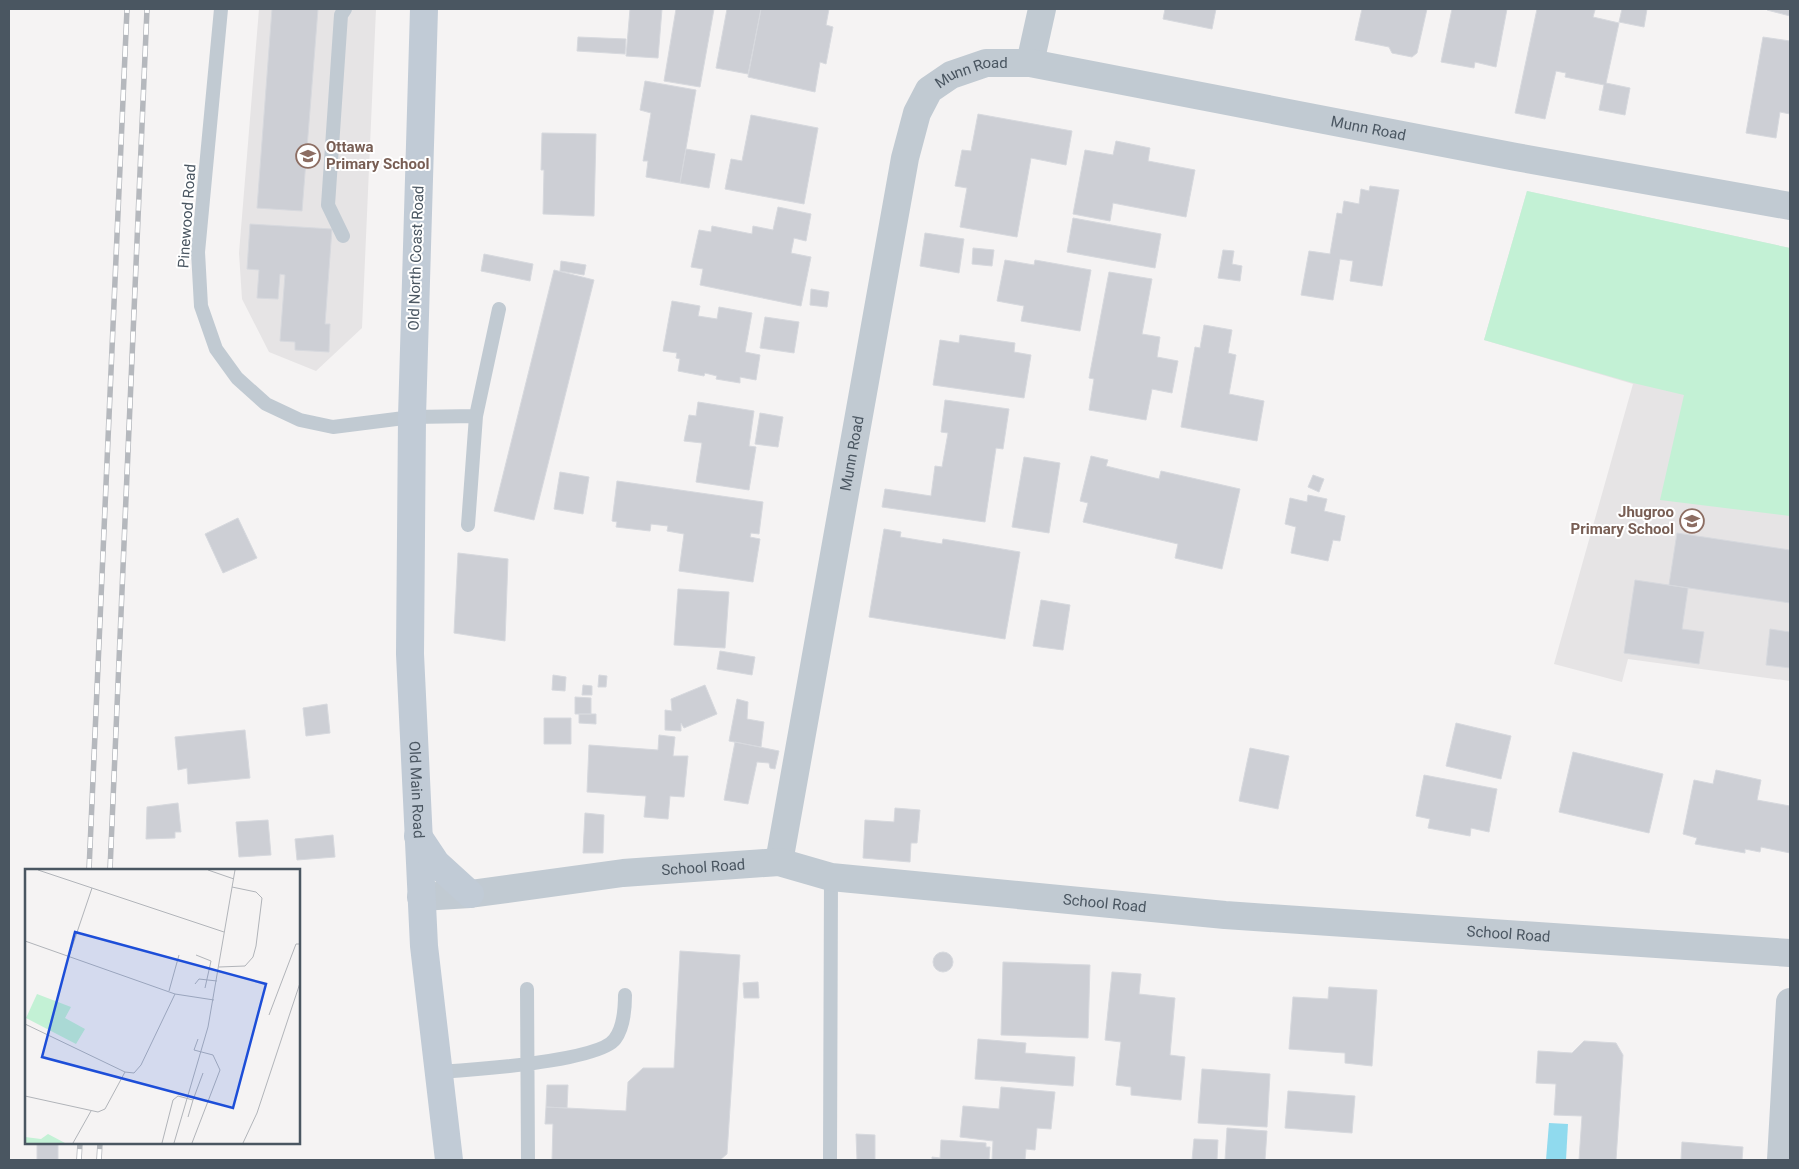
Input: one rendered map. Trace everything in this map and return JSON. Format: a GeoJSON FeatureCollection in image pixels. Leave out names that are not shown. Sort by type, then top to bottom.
{"type":"FeatureCollection","features":[{"type":"Feature","properties":{"kind":"street","name":"Old North Coast Road"},"geometry":{"type":"LineString","coordinates":[[412,417],[424,9]]}},
{"type":"Feature","properties":{"kind":"street"},"geometry":{"type":"LineString","coordinates":[[1030,63],[1042,9]]}},
{"type":"Feature","properties":{"kind":"street","name":"Munn Road"},"geometry":{"type":"LineString","coordinates":[[779,862],[905,158],[917,113],[929,90],[951,75],[986,63],[1030,63],[1516,157],[1790,206]]}},
{"type":"Feature","properties":{"kind":"street","name":"Old Main Road"},"geometry":{"type":"LineString","coordinates":[[412,417],[410,654],[421,897],[424,946],[449,1160]]}},
{"type":"Feature","properties":{"kind":"street"},"geometry":{"type":"LineString","coordinates":[[418,836],[436,863],[470,894]]}},
{"type":"Feature","properties":{"kind":"street","name":"School Road"},"geometry":{"type":"LineString","coordinates":[[421,897],[470,894],[623,873],[779,862],[831,877],[1225,915],[1790,953]]}},
{"type":"Feature","properties":{"kind":"street"},"geometry":{"type":"LineString","coordinates":[[1781,1160],[1790,1002]]}},
{"type":"Feature","properties":{"kind":"lane","name":"Pinewood Road"},"geometry":{"type":"LineString","coordinates":[[221,9],[198,252],[201,306],[216,349],[237,378],[266,404],[300,420],[333,427],[412,417],[476,416]]}},
{"type":"Feature","properties":{"kind":"lane"},"geometry":{"type":"LineString","coordinates":[[343,236],[328,205],[341,15],[345,9]]}},
{"type":"Feature","properties":{"kind":"lane"},"geometry":{"type":"LineString","coordinates":[[468,525],[476,416],[499,309]]}},
{"type":"Feature","properties":{"kind":"lane"},"geometry":{"type":"LineString","coordinates":[[830,1160],[831,877]]}},
{"type":"Feature","properties":{"kind":"lane"},"geometry":{"type":"LineString","coordinates":[[527,989],[528,1160]]}},
{"type":"Feature","properties":{"kind":"lane"},"geometry":{"type":"LineString","coordinates":[[439,1072],[526,1066],[601,1048],[615,1040],[624,1015],[625,995]]}},
{"type":"Feature","properties":{"kind":"shaded area","name":"Ottawa Primary School"},"geometry":{"type":"Polygon","coordinates":[[[259,9],[376,9],[362,328],[316,371],[269,352],[242,299],[239,253],[259,9]]]}},
{"type":"Feature","properties":{"kind":"shaded area","name":"Jhugroo Primary School"},"geometry":{"type":"Polygon","coordinates":[[[1527,191],[1790,248],[1790,681],[1628,659],[1622,682],[1554,664],[1633,384],[1484,340],[1527,191]]]}},
{"type":"Feature","properties":{"kind":"green space"},"geometry":{"type":"Polygon","coordinates":[[[1527,191],[1790,248],[1790,516],[1660,500],[1684,395],[1633,383],[1484,340],[1527,191]]]}},
{"type":"Feature","properties":{"kind":"water"},"geometry":{"type":"Polygon","coordinates":[[[1549,1123],[1568,1124],[1566,1160],[1546,1160],[1549,1123]]]}},
{"type":"Feature","properties":{"kind":"building"},"geometry":{"type":"Polygon","coordinates":[[[272,9],[318,9],[302,211],[257,208],[272,9]]]}},
{"type":"Feature","properties":{"kind":"building"},"geometry":{"type":"Polygon","coordinates":[[[630,9],[662,9],[658,58],[626,56],[630,9]]]}},
{"type":"Feature","properties":{"kind":"building"},"geometry":{"type":"Polygon","coordinates":[[[676,9],[714,9],[700,87],[664,81],[676,9]]]}},
{"type":"Feature","properties":{"kind":"building"},"geometry":{"type":"Polygon","coordinates":[[[727,9],[761,9],[748,74],[716,68],[727,9]]]}},
{"type":"Feature","properties":{"kind":"building"},"geometry":{"type":"Polygon","coordinates":[[[761,9],[829,9],[826,25],[833,27],[826,64],[820,62],[815,92],[748,77],[761,9]]]}},
{"type":"Feature","properties":{"kind":"building"},"geometry":{"type":"Polygon","coordinates":[[[1165,9],[1216,9],[1212,29],[1163,19],[1165,9]]]}},
{"type":"Feature","properties":{"kind":"building"},"geometry":{"type":"Polygon","coordinates":[[[1362,9],[1427,9],[1417,53],[1412,57],[1392,53],[1389,47],[1355,40],[1362,9]]]}},
{"type":"Feature","properties":{"kind":"building"},"geometry":{"type":"Polygon","coordinates":[[[1452,9],[1507,9],[1496,67],[1475,62],[1474,68],[1441,62],[1452,9]]]}},
{"type":"Feature","properties":{"kind":"building"},"geometry":{"type":"Polygon","coordinates":[[[1537,9],[1590,9],[1595,10],[1593,17],[1619,23],[1606,83],[1630,88],[1625,115],[1599,110],[1604,85],[1565,77],[1566,73],[1556,71],[1545,119],[1515,113],[1537,9]]]}},
{"type":"Feature","properties":{"kind":"building"},"geometry":{"type":"Polygon","coordinates":[[[1622,9],[1647,9],[1644,27],[1619,22],[1622,9]]]}},
{"type":"Feature","properties":{"kind":"building"},"geometry":{"type":"Polygon","coordinates":[[[1790,9],[1790,16],[1767,10],[1790,9]]]}},
{"type":"Feature","properties":{"kind":"building"},"geometry":{"type":"Polygon","coordinates":[[[578,37],[626,39],[625,54],[577,51],[578,37]]]}},
{"type":"Feature","properties":{"kind":"building"},"geometry":{"type":"Polygon","coordinates":[[[1763,37],[1790,41],[1790,114],[1780,112],[1776,138],[1746,133],[1763,37]]]}},
{"type":"Feature","properties":{"kind":"building"},"geometry":{"type":"Polygon","coordinates":[[[645,81],[696,90],[680,183],[646,177],[648,161],[643,161],[651,113],[640,110],[645,81]]]}},
{"type":"Feature","properties":{"kind":"building"},"geometry":{"type":"Polygon","coordinates":[[[978,114],[1072,131],[1066,165],[1031,158],[1017,237],[960,227],[967,188],[955,186],[962,150],[971,151],[978,114]]]}},
{"type":"Feature","properties":{"kind":"building"},"geometry":{"type":"Polygon","coordinates":[[[751,115],[818,128],[804,204],[725,189],[731,159],[742,161],[751,115]]]}},
{"type":"Feature","properties":{"kind":"building"},"geometry":{"type":"Polygon","coordinates":[[[542,133],[596,134],[594,216],[543,214],[544,170],[541,170],[542,133]]]}},
{"type":"Feature","properties":{"kind":"building"},"geometry":{"type":"Polygon","coordinates":[[[1116,141],[1150,148],[1148,161],[1195,170],[1186,217],[1113,203],[1110,221],[1073,214],[1085,150],[1113,155],[1116,141]]]}},
{"type":"Feature","properties":{"kind":"building"},"geometry":{"type":"Polygon","coordinates":[[[686,149],[715,154],[709,188],[680,183],[686,149]]]}},
{"type":"Feature","properties":{"kind":"building"},"geometry":{"type":"Polygon","coordinates":[[[1370,186],[1399,190],[1382,286],[1350,281],[1353,261],[1340,259],[1333,300],[1301,295],[1309,251],[1330,254],[1337,213],[1342,214],[1344,201],[1359,204],[1361,189],[1369,191],[1370,186]]]}},
{"type":"Feature","properties":{"kind":"building"},"geometry":{"type":"Polygon","coordinates":[[[778,207],[811,214],[806,241],[794,238],[791,253],[811,257],[801,306],[700,285],[703,269],[691,267],[699,230],[711,232],[712,226],[752,234],[753,226],[773,230],[778,207]]]}},
{"type":"Feature","properties":{"kind":"building"},"geometry":{"type":"Polygon","coordinates":[[[1073,218],[1161,234],[1155,268],[1067,252],[1073,218]]]}},
{"type":"Feature","properties":{"kind":"building"},"geometry":{"type":"Polygon","coordinates":[[[250,224],[332,229],[325,324],[330,324],[329,352],[295,350],[295,342],[280,341],[285,275],[280,274],[278,299],[257,298],[259,270],[247,269],[250,224]]]}},
{"type":"Feature","properties":{"kind":"building"},"geometry":{"type":"Polygon","coordinates":[[[925,233],[964,239],[959,273],[920,266],[925,233]]]}},
{"type":"Feature","properties":{"kind":"building"},"geometry":{"type":"Polygon","coordinates":[[[973,248],[994,250],[992,266],[972,264],[973,248]]]}},
{"type":"Feature","properties":{"kind":"building"},"geometry":{"type":"Polygon","coordinates":[[[1223,250],[1234,251],[1232,264],[1242,266],[1240,281],[1218,278],[1223,250]]]}},
{"type":"Feature","properties":{"kind":"building"},"geometry":{"type":"Polygon","coordinates":[[[484,254],[533,264],[530,281],[481,271],[484,254]]]}},
{"type":"Feature","properties":{"kind":"building"},"geometry":{"type":"Polygon","coordinates":[[[1005,260],[1034,265],[1035,260],[1091,270],[1080,331],[1021,321],[1024,306],[997,301],[1005,260]]]}},
{"type":"Feature","properties":{"kind":"building"},"geometry":{"type":"Polygon","coordinates":[[[561,261],[586,265],[584,275],[560,271],[561,261]]]}},
{"type":"Feature","properties":{"kind":"building"},"geometry":{"type":"Polygon","coordinates":[[[554,270],[594,280],[534,520],[494,511],[554,270]]]}},
{"type":"Feature","properties":{"kind":"building"},"geometry":{"type":"Polygon","coordinates":[[[1109,272],[1152,279],[1142,334],[1160,337],[1157,357],[1178,361],[1172,393],[1152,389],[1146,420],[1089,410],[1094,379],[1089,378],[1109,272]]]}},
{"type":"Feature","properties":{"kind":"building"},"geometry":{"type":"Polygon","coordinates":[[[811,289],[829,292],[827,307],[810,305],[811,289]]]}},
{"type":"Feature","properties":{"kind":"building"},"geometry":{"type":"Polygon","coordinates":[[[672,301],[700,306],[698,316],[717,319],[719,307],[752,313],[745,352],[760,355],[756,380],[740,377],[740,383],[716,379],[717,376],[705,373],[704,376],[678,371],[680,359],[676,358],[677,353],[663,351],[672,301]]]}},
{"type":"Feature","properties":{"kind":"building"},"geometry":{"type":"Polygon","coordinates":[[[765,317],[799,322],[794,353],[760,348],[765,317]]]}},
{"type":"Feature","properties":{"kind":"building"},"geometry":{"type":"Polygon","coordinates":[[[1204,325],[1232,330],[1228,353],[1236,355],[1229,394],[1264,401],[1257,441],[1181,427],[1195,347],[1200,348],[1204,325]]]}},
{"type":"Feature","properties":{"kind":"building"},"geometry":{"type":"Polygon","coordinates":[[[960,335],[1015,343],[1014,352],[1031,355],[1024,398],[933,385],[940,340],[959,343],[960,335]]]}},
{"type":"Feature","properties":{"kind":"building"},"geometry":{"type":"Polygon","coordinates":[[[945,400],[1009,409],[1003,449],[996,448],[985,522],[882,507],[885,489],[931,496],[935,466],[942,467],[948,433],[941,432],[945,400]]]}},
{"type":"Feature","properties":{"kind":"building"},"geometry":{"type":"Polygon","coordinates":[[[698,402],[754,411],[749,446],[756,447],[749,490],[696,482],[702,443],[684,441],[689,415],[696,416],[698,402]]]}},
{"type":"Feature","properties":{"kind":"building"},"geometry":{"type":"Polygon","coordinates":[[[760,413],[783,417],[778,447],[755,444],[760,413]]]}},
{"type":"Feature","properties":{"kind":"building"},"geometry":{"type":"Polygon","coordinates":[[[1091,456],[1108,460],[1106,466],[1159,479],[1161,471],[1240,489],[1222,569],[1175,558],[1178,544],[1083,522],[1088,503],[1080,501],[1091,456]]]}},
{"type":"Feature","properties":{"kind":"building"},"geometry":{"type":"Polygon","coordinates":[[[1024,457],[1060,463],[1049,533],[1012,527],[1024,457]]]}},
{"type":"Feature","properties":{"kind":"building"},"geometry":{"type":"Polygon","coordinates":[[[560,472],[589,477],[583,514],[554,509],[560,472]]]}},
{"type":"Feature","properties":{"kind":"building"},"geometry":{"type":"Polygon","coordinates":[[[1313,475],[1324,479],[1319,492],[1308,487],[1313,475]]]}},
{"type":"Feature","properties":{"kind":"building"},"geometry":{"type":"Polygon","coordinates":[[[617,481],[763,502],[759,534],[751,533],[750,537],[760,539],[753,582],[679,571],[684,534],[667,531],[668,526],[651,524],[650,531],[616,527],[617,522],[612,521],[617,481]]]}},
{"type":"Feature","properties":{"kind":"building"},"geometry":{"type":"Polygon","coordinates":[[[1308,495],[1327,499],[1324,511],[1345,516],[1340,541],[1333,540],[1328,561],[1291,553],[1296,527],[1285,524],[1290,498],[1307,502],[1308,495]]]}},
{"type":"Feature","properties":{"kind":"building"},"geometry":{"type":"Polygon","coordinates":[[[238,518],[257,558],[223,573],[205,534],[238,518]]]}},
{"type":"Feature","properties":{"kind":"building"},"geometry":{"type":"Polygon","coordinates":[[[884,529],[901,532],[900,537],[942,544],[943,539],[1020,552],[1005,639],[869,617],[884,529]]]}},
{"type":"Feature","properties":{"kind":"building"},"geometry":{"type":"Polygon","coordinates":[[[1677,533],[1790,550],[1790,603],[1669,585],[1677,533]]]}},
{"type":"Feature","properties":{"kind":"building"},"geometry":{"type":"Polygon","coordinates":[[[458,553],[508,559],[505,641],[454,633],[458,553]]]}},
{"type":"Feature","properties":{"kind":"building"},"geometry":{"type":"Polygon","coordinates":[[[1635,580],[1688,588],[1682,629],[1704,632],[1699,664],[1624,653],[1635,580]]]}},
{"type":"Feature","properties":{"kind":"building"},"geometry":{"type":"Polygon","coordinates":[[[678,589],[729,592],[725,648],[674,645],[678,589]]]}},
{"type":"Feature","properties":{"kind":"building"},"geometry":{"type":"Polygon","coordinates":[[[1041,600],[1070,605],[1063,650],[1033,646],[1041,600]]]}},
{"type":"Feature","properties":{"kind":"building"},"geometry":{"type":"Polygon","coordinates":[[[1770,629],[1790,632],[1790,668],[1766,665],[1770,629]]]}},
{"type":"Feature","properties":{"kind":"building"},"geometry":{"type":"Polygon","coordinates":[[[720,651],[755,657],[752,675],[717,669],[720,651]]]}},
{"type":"Feature","properties":{"kind":"building"},"geometry":{"type":"Polygon","coordinates":[[[553,675],[566,677],[565,691],[552,690],[553,675]]]}},
{"type":"Feature","properties":{"kind":"building"},"geometry":{"type":"Polygon","coordinates":[[[599,675],[607,676],[606,687],[598,687],[599,675]]]}},
{"type":"Feature","properties":{"kind":"building"},"geometry":{"type":"Polygon","coordinates":[[[583,685],[592,686],[592,695],[582,695],[583,685]]]}},
{"type":"Feature","properties":{"kind":"building"},"geometry":{"type":"Polygon","coordinates":[[[705,685],[717,714],[684,728],[681,723],[681,731],[665,730],[665,710],[672,711],[671,699],[705,685]]]}},
{"type":"Feature","properties":{"kind":"building"},"geometry":{"type":"Polygon","coordinates":[[[575,697],[591,698],[591,714],[575,714],[575,697]]]}},
{"type":"Feature","properties":{"kind":"building"},"geometry":{"type":"Polygon","coordinates":[[[737,699],[748,702],[747,719],[764,722],[761,747],[729,741],[737,699]]]}},
{"type":"Feature","properties":{"kind":"building"},"geometry":{"type":"Polygon","coordinates":[[[327,704],[330,733],[306,736],[303,708],[327,704]]]}},
{"type":"Feature","properties":{"kind":"building"},"geometry":{"type":"Polygon","coordinates":[[[579,714],[596,714],[596,724],[579,723],[579,714]]]}},
{"type":"Feature","properties":{"kind":"building"},"geometry":{"type":"Polygon","coordinates":[[[544,718],[571,718],[571,744],[544,744],[544,718]]]}},
{"type":"Feature","properties":{"kind":"building"},"geometry":{"type":"Polygon","coordinates":[[[1456,723],[1511,736],[1501,779],[1446,766],[1456,723]]]}},
{"type":"Feature","properties":{"kind":"building"},"geometry":{"type":"Polygon","coordinates":[[[245,730],[250,778],[188,784],[187,768],[178,770],[175,737],[245,730]]]}},
{"type":"Feature","properties":{"kind":"building"},"geometry":{"type":"Polygon","coordinates":[[[659,735],[675,737],[673,756],[688,756],[684,797],[670,796],[668,819],[644,817],[646,796],[587,792],[589,745],[658,750],[659,735]]]}},
{"type":"Feature","properties":{"kind":"building"},"geometry":{"type":"Polygon","coordinates":[[[735,742],[779,751],[775,769],[770,768],[769,763],[757,762],[748,804],[724,800],[735,742]]]}},
{"type":"Feature","properties":{"kind":"building"},"geometry":{"type":"Polygon","coordinates":[[[1250,748],[1289,756],[1278,809],[1239,801],[1250,748]]]}},
{"type":"Feature","properties":{"kind":"building"},"geometry":{"type":"Polygon","coordinates":[[[1573,752],[1663,774],[1649,833],[1559,812],[1573,752]]]}},
{"type":"Feature","properties":{"kind":"building"},"geometry":{"type":"Polygon","coordinates":[[[1716,770],[1761,780],[1757,800],[1790,806],[1790,853],[1761,847],[1760,852],[1745,849],[1745,853],[1695,844],[1697,838],[1683,834],[1694,780],[1713,784],[1716,770]]]}},
{"type":"Feature","properties":{"kind":"building"},"geometry":{"type":"Polygon","coordinates":[[[1424,775],[1497,789],[1489,832],[1471,828],[1470,836],[1428,828],[1430,819],[1416,816],[1424,775]]]}},
{"type":"Feature","properties":{"kind":"building"},"geometry":{"type":"Polygon","coordinates":[[[178,803],[181,832],[175,832],[175,838],[146,839],[147,807],[178,803]]]}},
{"type":"Feature","properties":{"kind":"building"},"geometry":{"type":"Polygon","coordinates":[[[895,808],[920,810],[917,843],[911,843],[910,862],[863,858],[865,820],[894,822],[895,808]]]}},
{"type":"Feature","properties":{"kind":"building"},"geometry":{"type":"Polygon","coordinates":[[[585,813],[604,815],[603,853],[583,853],[585,813]]]}},
{"type":"Feature","properties":{"kind":"building"},"geometry":{"type":"Polygon","coordinates":[[[268,820],[271,855],[239,857],[236,822],[268,820]]]}},
{"type":"Feature","properties":{"kind":"building"},"geometry":{"type":"Polygon","coordinates":[[[333,835],[335,857],[297,860],[295,839],[333,835]]]}},
{"type":"Feature","properties":{"kind":"building"},"geometry":{"type":"Polygon","coordinates":[[[680,951],[740,955],[727,1154],[720,1160],[552,1160],[553,1124],[545,1124],[546,1107],[626,1111],[628,1082],[643,1068],[674,1068],[680,951]]]}},
{"type":"Feature","properties":{"kind":"building"},"geometry":{"type":"Polygon","coordinates":[[[943,952],[950,955],[953,962],[950,969],[943,972],[936,969],[933,962],[936,955],[943,952]]]}},
{"type":"Feature","properties":{"kind":"building"},"geometry":{"type":"Polygon","coordinates":[[[1003,962],[1090,965],[1088,1038],[1001,1035],[1003,962]]]}},
{"type":"Feature","properties":{"kind":"building"},"geometry":{"type":"Polygon","coordinates":[[[1112,972],[1141,974],[1139,994],[1175,998],[1170,1055],[1185,1057],[1181,1100],[1131,1095],[1131,1087],[1116,1085],[1121,1042],[1105,1040],[1112,972]]]}},
{"type":"Feature","properties":{"kind":"building"},"geometry":{"type":"Polygon","coordinates":[[[758,982],[759,998],[744,998],[743,983],[758,982]]]}},
{"type":"Feature","properties":{"kind":"building"},"geometry":{"type":"Polygon","coordinates":[[[1329,987],[1377,990],[1372,1066],[1345,1063],[1345,1053],[1289,1049],[1293,997],[1328,999],[1329,987]]]}},
{"type":"Feature","properties":{"kind":"building"},"geometry":{"type":"Polygon","coordinates":[[[978,1039],[1026,1043],[1025,1053],[1075,1057],[1073,1086],[975,1079],[978,1039]]]}},
{"type":"Feature","properties":{"kind":"building"},"geometry":{"type":"Polygon","coordinates":[[[1584,1041],[1616,1043],[1623,1055],[1616,1160],[1579,1160],[1582,1116],[1554,1115],[1556,1084],[1536,1083],[1538,1051],[1572,1053],[1584,1041]]]}},
{"type":"Feature","properties":{"kind":"building"},"geometry":{"type":"Polygon","coordinates":[[[1202,1069],[1270,1074],[1267,1127],[1198,1123],[1202,1069]]]}},
{"type":"Feature","properties":{"kind":"building"},"geometry":{"type":"Polygon","coordinates":[[[547,1085],[568,1085],[567,1108],[546,1107],[547,1085]]]}},
{"type":"Feature","properties":{"kind":"building"},"geometry":{"type":"Polygon","coordinates":[[[1001,1087],[1055,1092],[1051,1129],[1037,1128],[1035,1150],[1026,1149],[1025,1160],[992,1160],[993,1141],[960,1137],[963,1106],[999,1109],[1001,1087]]]}},
{"type":"Feature","properties":{"kind":"building"},"geometry":{"type":"Polygon","coordinates":[[[1288,1091],[1355,1096],[1352,1133],[1285,1128],[1288,1091]]]}},
{"type":"Feature","properties":{"kind":"building"},"geometry":{"type":"Polygon","coordinates":[[[1227,1128],[1267,1131],[1265,1160],[1225,1160],[1227,1128]]]}},
{"type":"Feature","properties":{"kind":"building"},"geometry":{"type":"Polygon","coordinates":[[[856,1134],[875,1135],[875,1160],[857,1160],[856,1134]]]}},
{"type":"Feature","properties":{"kind":"building"},"geometry":{"type":"Polygon","coordinates":[[[1194,1139],[1218,1140],[1217,1160],[1192,1160],[1194,1139]]]}},
{"type":"Feature","properties":{"kind":"building"},"geometry":{"type":"Polygon","coordinates":[[[941,1140],[986,1143],[986,1147],[990,1147],[989,1160],[932,1160],[932,1157],[940,1158],[941,1140]]]}},
{"type":"Feature","properties":{"kind":"building"},"geometry":{"type":"Polygon","coordinates":[[[1682,1142],[1743,1147],[1742,1160],[1681,1160],[1682,1142]]]}},
{"type":"Feature","properties":{"kind":"building"},"geometry":{"type":"Polygon","coordinates":[[[37,1144],[58,1144],[58,1160],[37,1160],[37,1144]]]}},
{"type":"Feature","properties":{"kind":"railway"},"geometry":{"type":"LineString","coordinates":[[89,869],[127,9]]}},
{"type":"Feature","properties":{"kind":"railway"},"geometry":{"type":"LineString","coordinates":[[110,869],[147,9]]}},
{"type":"Feature","properties":{"kind":"railway"},"geometry":{"type":"LineString","coordinates":[[79,1160],[80,1144]]}},
{"type":"Feature","properties":{"kind":"railway"},"geometry":{"type":"LineString","coordinates":[[99,1160],[100,1144]]}},
{"type":"Feature","properties":{"kind":"place","name":"Ottawa Primary School"},"geometry":{"type":"Point","coordinates":[308,156]}},
{"type":"Feature","properties":{"kind":"place","name":"Jhugroo Primary School"},"geometry":{"type":"Point","coordinates":[1692,521]}}]}
